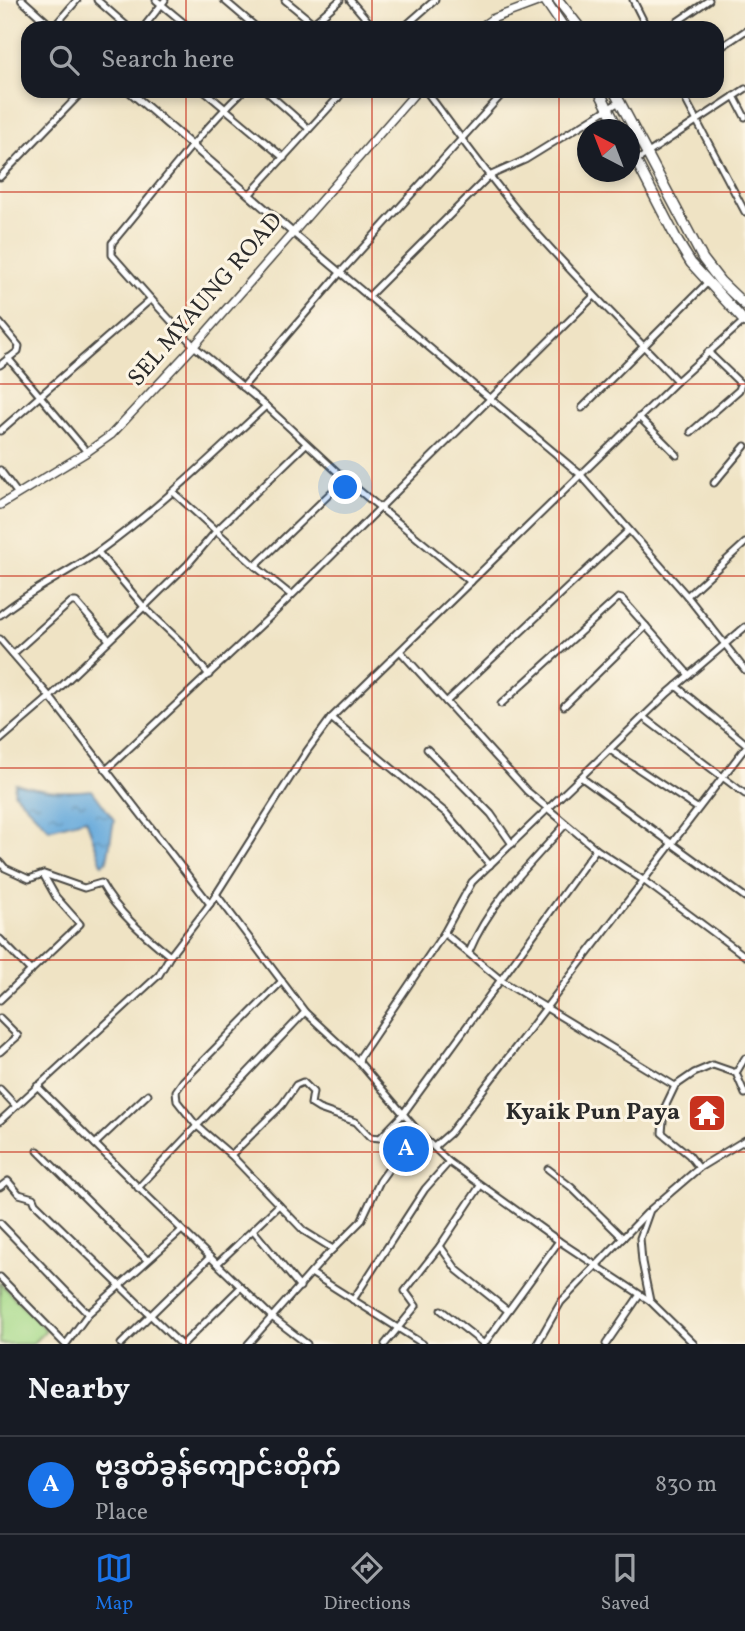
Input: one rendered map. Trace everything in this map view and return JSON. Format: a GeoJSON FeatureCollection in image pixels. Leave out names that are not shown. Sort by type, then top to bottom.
{"type":"FeatureCollection","features":[{"type":"Feature","properties":{"kind":"highway"},"geometry":{"type":"LineString","coordinates":[[544,0],[559,21]]}},
{"type":"Feature","properties":{"kind":"highway"},"geometry":{"type":"LineString","coordinates":[[558,0],[574,21]]}},
{"type":"Feature","properties":{"kind":"highway"},"geometry":{"type":"LineString","coordinates":[[603,98],[614,119]]}},
{"type":"Feature","properties":{"kind":"highway"},"geometry":{"type":"LineString","coordinates":[[617,98],[702,259],[745,305]]}},
{"type":"Feature","properties":{"kind":"highway"},"geometry":{"type":"LineString","coordinates":[[640,169],[691,263],[745,321]]}},
{"type":"Feature","properties":{"kind":"highway"},"geometry":{"type":"LineString","coordinates":[[667,221],[679,217]]}},
{"type":"Feature","properties":{"kind":"main road"},"geometry":{"type":"LineString","coordinates":[[489,21],[544,0]]}},
{"type":"Feature","properties":{"kind":"main road","name":"SEL MYAUNG ROAD"},"geometry":{"type":"LineString","coordinates":[[0,505],[111,435],[194,346],[411,98]]}},
{"type":"Feature","properties":{"kind":"street"},"geometry":{"type":"LineString","coordinates":[[22,0],[45,21]]}},
{"type":"Feature","properties":{"kind":"street"},"geometry":{"type":"LineString","coordinates":[[59,21],[77,0]]}},
{"type":"Feature","properties":{"kind":"street"},"geometry":{"type":"LineString","coordinates":[[97,0],[121,21]]}},
{"type":"Feature","properties":{"kind":"street"},"geometry":{"type":"LineString","coordinates":[[224,0],[249,21]]}},
{"type":"Feature","properties":{"kind":"street"},"geometry":{"type":"LineString","coordinates":[[285,0],[305,21]]}},
{"type":"Feature","properties":{"kind":"street"},"geometry":{"type":"LineString","coordinates":[[316,21],[340,0]]}},
{"type":"Feature","properties":{"kind":"street"},"geometry":{"type":"LineString","coordinates":[[349,0],[368,21]]}},
{"type":"Feature","properties":{"kind":"street"},"geometry":{"type":"LineString","coordinates":[[411,21],[435,0]]}},
{"type":"Feature","properties":{"kind":"street"},"geometry":{"type":"LineString","coordinates":[[633,0],[644,21]]}},
{"type":"Feature","properties":{"kind":"street"},"geometry":{"type":"LineString","coordinates":[[678,21],[709,0]]}},
{"type":"Feature","properties":{"kind":"street"},"geometry":{"type":"LineString","coordinates":[[148,21],[161,1],[182,21]]}},
{"type":"Feature","properties":{"kind":"street"},"geometry":{"type":"LineString","coordinates":[[724,45],[745,31]]}},
{"type":"Feature","properties":{"kind":"street"},"geometry":{"type":"LineString","coordinates":[[640,158],[745,89]]}},
{"type":"Feature","properties":{"kind":"street"},"geometry":{"type":"LineString","coordinates":[[734,96],[745,117]]}},
{"type":"Feature","properties":{"kind":"street"},"geometry":{"type":"LineString","coordinates":[[0,177],[76,98]]}},
{"type":"Feature","properties":{"kind":"street"},"geometry":{"type":"LineString","coordinates":[[137,98],[340,274],[581,475],[687,596],[745,670]]}},
{"type":"Feature","properties":{"kind":"street"},"geometry":{"type":"LineString","coordinates":[[213,98],[284,158]]}},
{"type":"Feature","properties":{"kind":"street"},"geometry":{"type":"LineString","coordinates":[[236,98],[191,144],[166,180],[112,243],[112,255],[194,346],[266,406],[345,479],[471,583]]}},
{"type":"Feature","properties":{"kind":"street"},"geometry":{"type":"LineString","coordinates":[[274,98],[309,129]]}},
{"type":"Feature","properties":{"kind":"street"},"geometry":{"type":"LineString","coordinates":[[431,98],[489,176],[594,296],[677,381]]}},
{"type":"Feature","properties":{"kind":"street"},"geometry":{"type":"LineString","coordinates":[[243,387],[340,274],[499,98]]}},
{"type":"Feature","properties":{"kind":"street"},"geometry":{"type":"LineString","coordinates":[[685,98],[745,212]]}},
{"type":"Feature","properties":{"kind":"street"},"geometry":{"type":"LineString","coordinates":[[249,195],[338,99]]}},
{"type":"Feature","properties":{"kind":"street"},"geometry":{"type":"LineString","coordinates":[[368,297],[489,176],[525,160],[619,102]]}},
{"type":"Feature","properties":{"kind":"street"},"geometry":{"type":"LineString","coordinates":[[582,408],[707,283]]}},
{"type":"Feature","properties":{"kind":"street"},"geometry":{"type":"LineString","coordinates":[[106,770],[209,675],[381,508],[594,296]]}},
{"type":"Feature","properties":{"kind":"street"},"geometry":{"type":"LineString","coordinates":[[0,431],[151,299]]}},
{"type":"Feature","properties":{"kind":"street"},"geometry":{"type":"LineString","coordinates":[[0,1121],[159,975],[170,956],[211,904],[307,751],[331,718],[639,417],[745,321]]}},
{"type":"Feature","properties":{"kind":"street"},"geometry":{"type":"LineString","coordinates":[[0,323],[19,346],[0,365]]}},
{"type":"Feature","properties":{"kind":"street"},"geometry":{"type":"LineString","coordinates":[[691,432],[743,386],[708,352]]}},
{"type":"Feature","properties":{"kind":"street"},"geometry":{"type":"LineString","coordinates":[[8,358],[87,452]]}},
{"type":"Feature","properties":{"kind":"street"},"geometry":{"type":"LineString","coordinates":[[0,615],[33,589],[98,552],[173,492],[266,406]]}},
{"type":"Feature","properties":{"kind":"street"},"geometry":{"type":"LineString","coordinates":[[639,417],[677,455]]}},
{"type":"Feature","properties":{"kind":"street"},"geometry":{"type":"LineString","coordinates":[[0,740],[144,607],[188,564],[217,530],[306,444]]}},
{"type":"Feature","properties":{"kind":"street"},"geometry":{"type":"LineString","coordinates":[[714,482],[745,446]]}},
{"type":"Feature","properties":{"kind":"street"},"geometry":{"type":"LineString","coordinates":[[0,470],[19,494]]}},
{"type":"Feature","properties":{"kind":"street"},"geometry":{"type":"LineString","coordinates":[[255,566],[345,479]]}},
{"type":"Feature","properties":{"kind":"street"},"geometry":{"type":"LineString","coordinates":[[173,492],[291,595]]}},
{"type":"Feature","properties":{"kind":"street"},"geometry":{"type":"LineString","coordinates":[[446,702],[629,530]]}},
{"type":"Feature","properties":{"kind":"street"},"geometry":{"type":"LineString","coordinates":[[687,596],[745,543]]}},
{"type":"Feature","properties":{"kind":"street"},"geometry":{"type":"LineString","coordinates":[[98,552],[144,607],[185,646],[209,675]]}},
{"type":"Feature","properties":{"kind":"street"},"geometry":{"type":"LineString","coordinates":[[501,704],[618,598],[622,599],[689,675]]}},
{"type":"Feature","properties":{"kind":"street"},"geometry":{"type":"LineString","coordinates":[[13,653],[71,602],[76,602],[109,640]]}},
{"type":"Feature","properties":{"kind":"street"},"geometry":{"type":"LineString","coordinates":[[564,706],[646,626]]}},
{"type":"Feature","properties":{"kind":"street"},"geometry":{"type":"LineString","coordinates":[[359,1062],[444,933],[472,882],[676,686],[745,627]]}},
{"type":"Feature","properties":{"kind":"street"},"geometry":{"type":"LineString","coordinates":[[0,639],[50,696],[211,904]]}},
{"type":"Feature","properties":{"kind":"street"},"geometry":{"type":"LineString","coordinates":[[400,651],[518,782],[596,849],[744,953]]}},
{"type":"Feature","properties":{"kind":"street"},"geometry":{"type":"LineString","coordinates":[[434,1147],[450,1133],[673,844],[745,746],[676,686]]}},
{"type":"Feature","properties":{"kind":"street"},"geometry":{"type":"LineString","coordinates":[[331,718],[446,813],[490,865]]}},
{"type":"Feature","properties":{"kind":"street"},"geometry":{"type":"LineString","coordinates":[[643,718],[745,794]]}},
{"type":"Feature","properties":{"kind":"street"},"geometry":{"type":"LineString","coordinates":[[426,749],[491,814],[512,844]]}},
{"type":"Feature","properties":{"kind":"street"},"geometry":{"type":"LineString","coordinates":[[610,750],[697,808]]}},
{"type":"Feature","properties":{"kind":"street"},"geometry":{"type":"LineString","coordinates":[[582,778],[745,897]]}},
{"type":"Feature","properties":{"kind":"street"},"geometry":{"type":"LineString","coordinates":[[469,952],[478,930],[507,889],[566,824]]}},
{"type":"Feature","properties":{"kind":"street"},"geometry":{"type":"LineString","coordinates":[[231,1155],[282,1105],[296,1085],[303,1082],[313,1092],[311,1104],[356,1122],[370,1137],[380,1138],[403,1114],[596,849]]}},
{"type":"Feature","properties":{"kind":"street"},"geometry":{"type":"LineString","coordinates":[[0,862],[3,870],[29,879],[43,874],[84,888],[101,883],[110,899],[149,940],[170,956]]}},
{"type":"Feature","properties":{"kind":"street"},"geometry":{"type":"LineString","coordinates":[[0,1000],[80,924],[56,897],[43,874]]}},
{"type":"Feature","properties":{"kind":"street"},"geometry":{"type":"LineString","coordinates":[[216,894],[305,1012],[359,1062],[423,1137],[449,1162],[559,1241],[650,1301],[694,1344]]}},
{"type":"Feature","properties":{"kind":"street"},"geometry":{"type":"LineString","coordinates":[[444,933],[502,981],[675,1086]]}},
{"type":"Feature","properties":{"kind":"street"},"geometry":{"type":"LineString","coordinates":[[0,939],[31,971]]}},
{"type":"Feature","properties":{"kind":"street"},"geometry":{"type":"LineString","coordinates":[[282,981],[183,1081],[176,1091],[177,1101],[196,1125],[231,1155],[304,1231],[333,1249]]}},
{"type":"Feature","properties":{"kind":"street"},"geometry":{"type":"LineString","coordinates":[[138,1188],[305,1012]]}},
{"type":"Feature","properties":{"kind":"street"},"geometry":{"type":"LineString","coordinates":[[0,1018],[18,1036],[0,1052]]}},
{"type":"Feature","properties":{"kind":"street"},"geometry":{"type":"LineString","coordinates":[[736,1073],[745,1058]]}},
{"type":"Feature","properties":{"kind":"street"},"geometry":{"type":"LineString","coordinates":[[699,1168],[690,1156],[662,1133],[664,1109],[675,1086],[694,1073],[713,1065],[736,1073],[745,1094]]}},
{"type":"Feature","properties":{"kind":"street"},"geometry":{"type":"LineString","coordinates":[[37,1086],[272,1318],[307,1344]]}},
{"type":"Feature","properties":{"kind":"street"},"geometry":{"type":"LineString","coordinates":[[0,1088],[16,1106]]}},
{"type":"Feature","properties":{"kind":"street"},"geometry":{"type":"LineString","coordinates":[[95,1144],[148,1094]]}},
{"type":"Feature","properties":{"kind":"street"},"geometry":{"type":"LineString","coordinates":[[248,1344],[361,1221],[380,1181],[390,1167],[423,1137]]}},
{"type":"Feature","properties":{"kind":"street"},"geometry":{"type":"LineString","coordinates":[[537,1344],[561,1302],[650,1210],[699,1168],[745,1140]]}},
{"type":"Feature","properties":{"kind":"street"},"geometry":{"type":"LineString","coordinates":[[38,1151],[146,1259]]}},
{"type":"Feature","properties":{"kind":"street"},"geometry":{"type":"LineString","coordinates":[[353,1300],[425,1189],[449,1162]]}},
{"type":"Feature","properties":{"kind":"street"},"geometry":{"type":"LineString","coordinates":[[548,1169],[571,1187],[623,1238]]}},
{"type":"Feature","properties":{"kind":"street"},"geometry":{"type":"LineString","coordinates":[[0,1187],[8,1181],[19,1194],[33,1198],[149,1316],[181,1344],[241,1287]]}},
{"type":"Feature","properties":{"kind":"street"},"geometry":{"type":"LineString","coordinates":[[385,1344],[416,1306],[405,1291],[440,1246],[480,1186]]}},
{"type":"Feature","properties":{"kind":"street"},"geometry":{"type":"LineString","coordinates":[[217,1264],[279,1205]]}},
{"type":"Feature","properties":{"kind":"street"},"geometry":{"type":"LineString","coordinates":[[650,1210],[640,1238],[650,1301]]}},
{"type":"Feature","properties":{"kind":"street"},"geometry":{"type":"LineString","coordinates":[[0,1223],[88,1314]]}},
{"type":"Feature","properties":{"kind":"street"},"geometry":{"type":"LineString","coordinates":[[0,1277],[65,1344],[88,1314],[181,1230]]}},
{"type":"Feature","properties":{"kind":"street"},"geometry":{"type":"LineString","coordinates":[[253,1230],[300,1287]]}},
{"type":"Feature","properties":{"kind":"street"},"geometry":{"type":"LineString","coordinates":[[441,1310],[484,1344],[559,1241]]}},
{"type":"Feature","properties":{"kind":"street"},"geometry":{"type":"LineString","coordinates":[[440,1246],[457,1270],[507,1310]]}},
{"type":"Feature","properties":{"kind":"street"},"geometry":{"type":"LineString","coordinates":[[121,1344],[209,1257]]}},
{"type":"Feature","properties":{"kind":"street"},"geometry":{"type":"LineString","coordinates":[[311,1273],[423,1344]]}},
{"type":"Feature","properties":{"kind":"street"},"geometry":{"type":"LineString","coordinates":[[606,1344],[639,1296]]}},
{"type":"Feature","properties":{"kind":"green space"},"geometry":{"type":"Polygon","coordinates":[[[0,1283],[46,1330],[32,1344],[0,1344],[0,1283]]]}},
{"type":"Feature","properties":{"kind":"water"},"geometry":{"type":"Polygon","coordinates":[[[15,783],[53,791],[92,790],[114,820],[107,861],[102,864],[86,819],[49,829],[14,793],[15,783]]]}},
{"type":"Feature","properties":{"kind":"place","name":"Kyaik Pun Paya"},"geometry":{"type":"Point","coordinates":[707,1113]}},
{"type":"Feature","properties":{"kind":"place","name":"ဗုဒ္ဓတံခွန်ကျောင်းတိုက်"},"geometry":{"type":"Point","coordinates":[406,1149]}}]}
